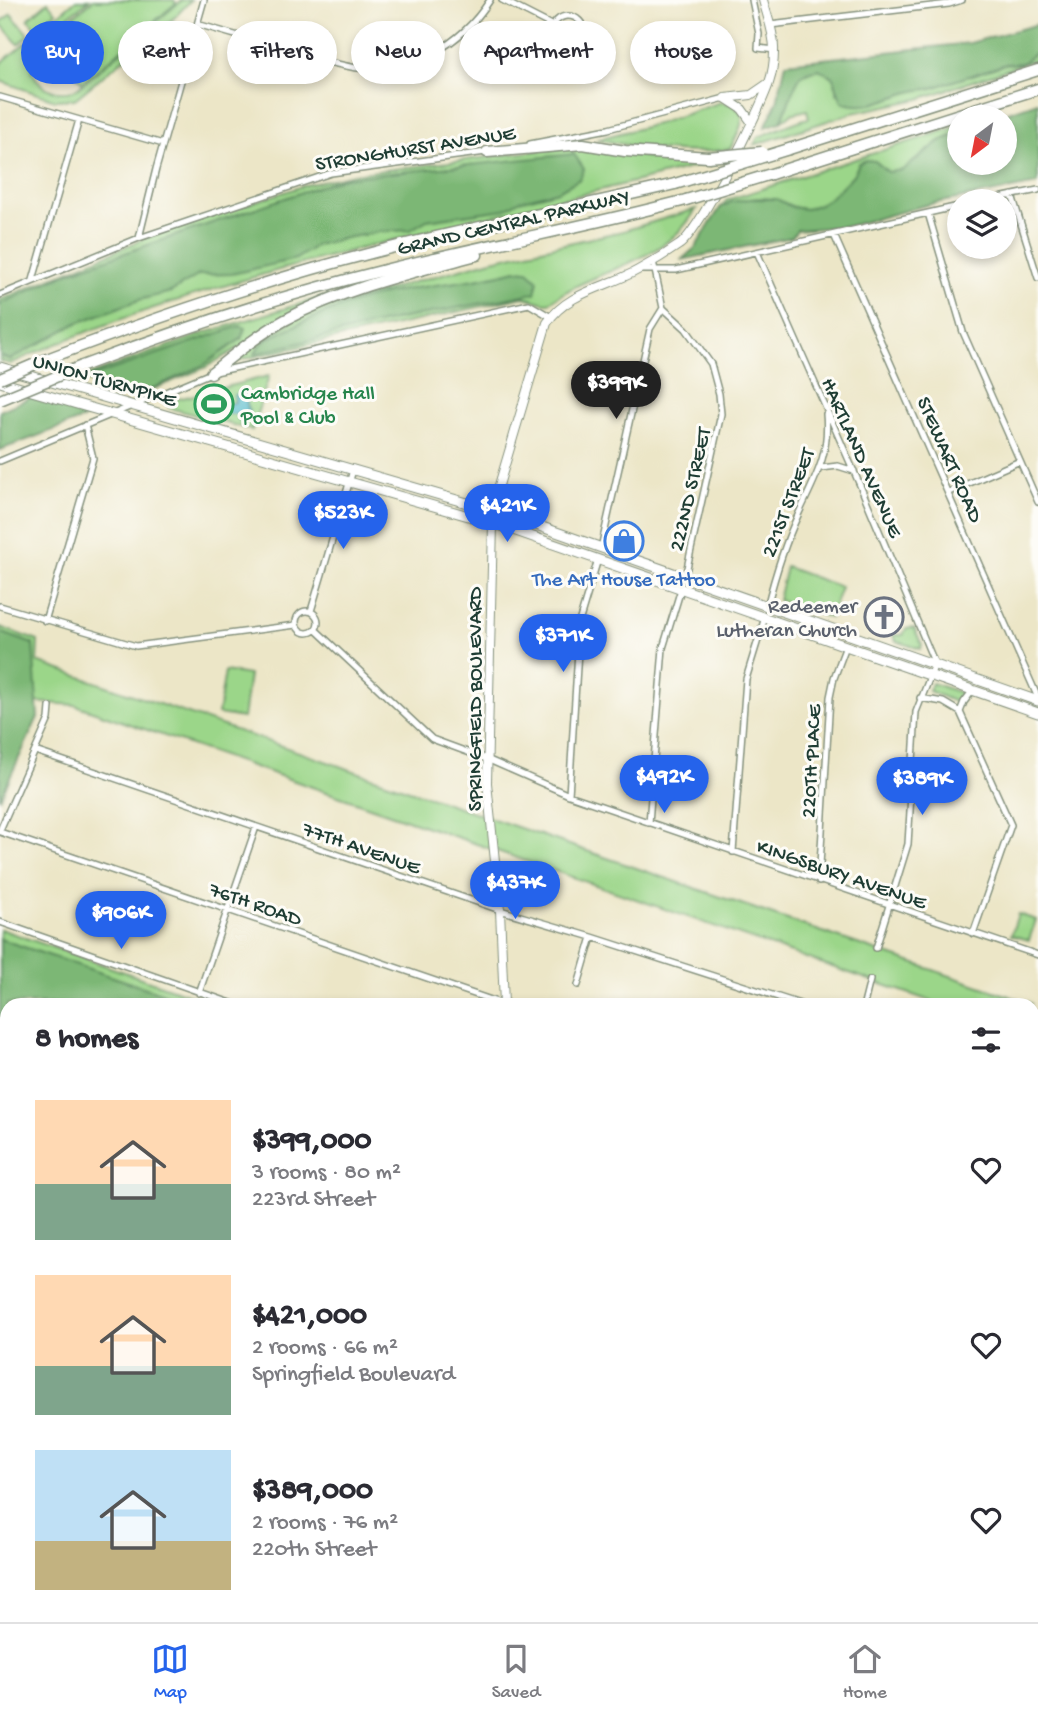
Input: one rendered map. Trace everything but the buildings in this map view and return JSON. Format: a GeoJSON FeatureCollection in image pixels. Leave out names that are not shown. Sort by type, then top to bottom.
{"type":"FeatureCollection","features":[{"type":"Feature","properties":{"kind":"highway","name":"GRAND CENTRAL PARKWAY"},"geometry":{"type":"LineString","coordinates":[[0,380],[47,359],[186,307],[312,269],[442,236],[675,184],[1038,70]]}},
{"type":"Feature","properties":{"kind":"highway","name":"GRAND CENTRAL PARKWAY"},"geometry":{"type":"LineString","coordinates":[[0,400],[82,366],[192,326],[316,288],[445,255],[686,200],[1038,89]]}},
{"type":"Feature","properties":{"kind":"highway"},"geometry":{"type":"LineString","coordinates":[[487,152],[583,144],[708,157],[789,149]]}},
{"type":"Feature","properties":{"kind":"highway"},"geometry":{"type":"LineString","coordinates":[[211,373],[247,344],[312,307],[417,271],[602,220]]}},
{"type":"Feature","properties":{"kind":"main road"},"geometry":{"type":"LineString","coordinates":[[551,317],[564,304],[639,270],[681,244],[693,231],[752,123],[769,83],[775,50],[763,0]]}},
{"type":"Feature","properties":{"kind":"main road"},"geometry":{"type":"LineString","coordinates":[[724,98],[751,95],[769,83]]}},
{"type":"Feature","properties":{"kind":"main road"},"geometry":{"type":"LineString","coordinates":[[724,98],[742,108],[752,123]]}},
{"type":"Feature","properties":{"kind":"main road","name":"SPRINGFIELD BOULEVARD"},"geometry":{"type":"LineString","coordinates":[[503,998],[500,910],[487,783],[493,523],[497,492],[551,317]]}},
{"type":"Feature","properties":{"kind":"main road","name":"UNION TURNPIKE"},"geometry":{"type":"LineString","coordinates":[[0,367],[494,511],[1038,699]]}},
{"type":"Feature","properties":{"kind":"main road","name":"UNION TURNPIKE"},"geometry":{"type":"LineString","coordinates":[[0,380],[493,523],[1038,713]]}},
{"type":"Feature","properties":{"kind":"street"},"geometry":{"type":"LineString","coordinates":[[198,21],[204,0]]}},
{"type":"Feature","properties":{"kind":"street"},"geometry":{"type":"LineString","coordinates":[[213,29],[341,65],[376,68],[413,62],[437,51],[466,31],[489,0]]}},
{"type":"Feature","properties":{"kind":"street"},"geometry":{"type":"LineString","coordinates":[[502,0],[543,21]]}},
{"type":"Feature","properties":{"kind":"street"},"geometry":{"type":"LineString","coordinates":[[752,0],[759,34],[758,48],[775,50]]}},
{"type":"Feature","properties":{"kind":"street"},"geometry":{"type":"LineString","coordinates":[[769,25],[948,4],[962,0]]}},
{"type":"Feature","properties":{"kind":"street"},"geometry":{"type":"LineString","coordinates":[[572,17],[581,24],[583,35],[578,44],[572,47],[561,46],[553,38],[553,26],[561,18],[572,17]]}},
{"type":"Feature","properties":{"kind":"street"},"geometry":{"type":"LineString","coordinates":[[139,238],[180,84]]}},
{"type":"Feature","properties":{"kind":"street"},"geometry":{"type":"LineString","coordinates":[[0,97],[163,144]]}},
{"type":"Feature","properties":{"kind":"street","name":"STRONGHURST AVENUE"},"geometry":{"type":"LineString","coordinates":[[0,295],[139,238],[331,173],[487,152],[608,129],[724,98]]}},
{"type":"Feature","properties":{"kind":"street"},"geometry":{"type":"LineString","coordinates":[[33,281],[79,120]]}},
{"type":"Feature","properties":{"kind":"street"},"geometry":{"type":"LineString","coordinates":[[1017,194],[1038,190]]}},
{"type":"Feature","properties":{"kind":"street"},"geometry":{"type":"LineString","coordinates":[[639,270],[676,270],[947,209]]}},
{"type":"Feature","properties":{"kind":"street"},"geometry":{"type":"LineString","coordinates":[[1017,211],[1038,278]]}},
{"type":"Feature","properties":{"kind":"street"},"geometry":{"type":"LineString","coordinates":[[928,213],[963,331],[1038,502]]}},
{"type":"Feature","properties":{"kind":"street","name":"STEWART ROAD"},"geometry":{"type":"LineString","coordinates":[[834,234],[1038,699]]}},
{"type":"Feature","properties":{"kind":"street","name":"HARTLAND AVENUE"},"geometry":{"type":"LineString","coordinates":[[757,252],[854,471],[935,664]]}},
{"type":"Feature","properties":{"kind":"street"},"geometry":{"type":"LineString","coordinates":[[601,548],[650,329],[663,308],[653,260]]}},
{"type":"Feature","properties":{"kind":"street"},"geometry":{"type":"LineString","coordinates":[[0,461],[211,373],[529,304],[551,317]]}},
{"type":"Feature","properties":{"kind":"street","name":"222ND STREET"},"geometry":{"type":"LineString","coordinates":[[663,308],[686,329],[707,357],[719,394],[721,414],[685,577]]}},
{"type":"Feature","properties":{"kind":"street","name":"221ST STREET"},"geometry":{"type":"LineString","coordinates":[[767,607],[783,551],[821,468],[826,443],[825,407]]}},
{"type":"Feature","properties":{"kind":"street"},"geometry":{"type":"LineString","coordinates":[[45,621],[93,458],[85,425]]}},
{"type":"Feature","properties":{"kind":"street"},"geometry":{"type":"LineString","coordinates":[[949,492],[1020,461]]}},
{"type":"Feature","properties":{"kind":"street"},"geometry":{"type":"LineString","coordinates":[[821,468],[838,466],[854,471]]}},
{"type":"Feature","properties":{"kind":"street"},"geometry":{"type":"LineString","coordinates":[[311,611],[353,469]]}},
{"type":"Feature","properties":{"kind":"street"},"geometry":{"type":"LineString","coordinates":[[569,795],[580,619],[598,559]]}},
{"type":"Feature","properties":{"kind":"street"},"geometry":{"type":"LineString","coordinates":[[649,823],[663,648],[681,589]]}},
{"type":"Feature","properties":{"kind":"street"},"geometry":{"type":"LineString","coordinates":[[0,606],[136,646],[296,625]]}},
{"type":"Feature","properties":{"kind":"street"},"geometry":{"type":"LineString","coordinates":[[296,625],[300,614],[311,611]]}},
{"type":"Feature","properties":{"kind":"street"},"geometry":{"type":"LineString","coordinates":[[296,625],[305,634],[316,630],[319,622],[311,611]]}},
{"type":"Feature","properties":{"kind":"street"},"geometry":{"type":"LineString","coordinates":[[733,852],[746,679],[765,617]]}},
{"type":"Feature","properties":{"kind":"street","name":"KINGSBURY AVENUE"},"geometry":{"type":"LineString","coordinates":[[316,630],[432,739],[489,760],[569,795],[1038,956]]}},
{"type":"Feature","properties":{"kind":"street","name":"220TH PLACE"},"geometry":{"type":"LineString","coordinates":[[819,882],[830,697],[846,646]]}},
{"type":"Feature","properties":{"kind":"street"},"geometry":{"type":"LineString","coordinates":[[876,948],[908,844],[916,712],[935,664]]}},
{"type":"Feature","properties":{"kind":"street"},"geometry":{"type":"LineString","coordinates":[[960,712],[973,690]]}},
{"type":"Feature","properties":{"kind":"street"},"geometry":{"type":"LineString","coordinates":[[920,698],[943,702],[960,712],[1011,825],[973,934]]}},
{"type":"Feature","properties":{"kind":"street"},"geometry":{"type":"LineString","coordinates":[[0,831],[49,719],[50,706]]}},
{"type":"Feature","properties":{"kind":"street","name":"77TH AVENUE"},"geometry":{"type":"LineString","coordinates":[[35,751],[500,910],[781,998]]}},
{"type":"Feature","properties":{"kind":"street"},"geometry":{"type":"LineString","coordinates":[[199,993],[256,827]]}},
{"type":"Feature","properties":{"kind":"street","name":"76TH ROAD"},"geometry":{"type":"LineString","coordinates":[[0,831],[485,998]]}},
{"type":"Feature","properties":{"kind":"street"},"geometry":{"type":"LineString","coordinates":[[0,922],[215,998]]}},
{"type":"Feature","properties":{"kind":"street"},"geometry":{"type":"LineString","coordinates":[[578,985],[592,937]]}},
{"type":"Feature","properties":{"kind":"street"},"geometry":{"type":"LineString","coordinates":[[866,998],[870,980]]}},
{"type":"Feature","properties":{"kind":"green space"},"geometry":{"type":"Polygon","coordinates":[[[76,0],[89,0],[62,21],[51,21],[76,0]]]}},
{"type":"Feature","properties":{"kind":"green space"},"geometry":{"type":"Polygon","coordinates":[[[93,0],[174,0],[176,3],[155,21],[118,21],[118,52],[104,64],[104,21],[68,21],[93,0]]]}},
{"type":"Feature","properties":{"kind":"green space"},"geometry":{"type":"Polygon","coordinates":[[[182,0],[191,0],[170,21],[157,21],[182,0]]]}},
{"type":"Feature","properties":{"kind":"green space"},"geometry":{"type":"Polygon","coordinates":[[[48,2],[56,12],[45,21],[28,19],[48,2]]]}},
{"type":"Feature","properties":{"kind":"green space"},"geometry":{"type":"Polygon","coordinates":[[[11,14],[21,26],[21,42],[18,44],[0,23],[11,14]]]}},
{"type":"Feature","properties":{"kind":"green space"},"geometry":{"type":"Polygon","coordinates":[[[1038,24],[1038,51],[1022,63],[1006,64],[875,103],[853,105],[842,102],[833,77],[819,69],[808,72],[796,83],[781,122],[765,127],[777,102],[786,63],[970,43],[1038,24]]]}},
{"type":"Feature","properties":{"kind":"green space"},"geometry":{"type":"Polygon","coordinates":[[[21,46],[21,84],[42,84],[58,92],[68,92],[83,84],[93,84],[75,99],[55,100],[0,81],[0,64],[21,46]]]}},
{"type":"Feature","properties":{"kind":"green space"},"geometry":{"type":"Polygon","coordinates":[[[1038,51],[1038,59],[919,99],[852,113],[754,145],[758,137],[809,118],[807,110],[791,114],[781,122],[796,83],[808,72],[819,69],[833,77],[837,94],[929,89],[1006,64],[1022,63],[1038,51]]]}},
{"type":"Feature","properties":{"kind":"green space"},"geometry":{"type":"Polygon","coordinates":[[[118,54],[118,64],[104,75],[104,66],[118,54]]]}},
{"type":"Feature","properties":{"kind":"green space"},"geometry":{"type":"Polygon","coordinates":[[[721,102],[732,105],[741,114],[741,127],[730,149],[679,151],[597,139],[657,124],[721,102]]]}},
{"type":"Feature","properties":{"kind":"green space"},"geometry":{"type":"Polygon","coordinates":[[[1038,102],[1038,184],[1011,189],[947,189],[947,201],[849,226],[797,230],[792,237],[681,260],[695,248],[720,208],[731,202],[777,199],[792,207],[806,209],[831,197],[855,173],[859,163],[866,160],[875,161],[888,172],[903,170],[947,138],[947,175],[1017,175],[1017,109],[1038,102]]]}},
{"type":"Feature","properties":{"kind":"green space"},"geometry":{"type":"Polygon","coordinates":[[[947,130],[947,138],[903,170],[888,172],[875,161],[859,163],[851,178],[830,199],[814,207],[799,209],[773,199],[757,198],[741,200],[720,208],[727,200],[947,130]]]}},
{"type":"Feature","properties":{"kind":"green space"},"geometry":{"type":"Polygon","coordinates":[[[577,146],[661,159],[700,159],[704,163],[275,271],[140,313],[10,364],[0,361],[0,300],[153,235],[306,185],[354,174],[577,146]]]}},
{"type":"Feature","properties":{"kind":"green space"},"geometry":{"type":"Polygon","coordinates":[[[574,154],[584,169],[580,179],[558,191],[519,201],[505,209],[427,220],[410,230],[379,232],[317,245],[296,259],[232,274],[199,275],[171,292],[139,300],[77,323],[10,360],[0,356],[0,304],[72,271],[343,178],[574,154]]]}},
{"type":"Feature","properties":{"kind":"green space"},"geometry":{"type":"Polygon","coordinates":[[[696,209],[683,228],[648,254],[587,281],[549,303],[523,297],[240,360],[236,356],[297,318],[330,306],[492,260],[623,231],[696,209]]]}},
{"type":"Feature","properties":{"kind":"green space"},"geometry":{"type":"Polygon","coordinates":[[[516,270],[528,271],[538,280],[535,293],[394,320],[255,354],[267,339],[311,318],[357,301],[516,270]]]}},
{"type":"Feature","properties":{"kind":"green space"},"geometry":{"type":"Polygon","coordinates":[[[329,295],[204,368],[137,396],[78,379],[205,333],[329,295]]]}},
{"type":"Feature","properties":{"kind":"green space"},"geometry":{"type":"Polygon","coordinates":[[[239,326],[245,328],[241,339],[204,365],[145,392],[132,394],[90,381],[90,377],[239,326]]]}},
{"type":"Feature","properties":{"kind":"green space","name":"Cambridge Hall Pool & Club"},"geometry":{"type":"Polygon","coordinates":[[[269,376],[252,430],[169,408],[168,405],[170,401],[269,376]]]}},
{"type":"Feature","properties":{"kind":"green space"},"geometry":{"type":"Polygon","coordinates":[[[31,397],[88,417],[0,450],[0,411],[31,397]]]}},
{"type":"Feature","properties":{"kind":"green space"},"geometry":{"type":"Polygon","coordinates":[[[786,567],[841,587],[830,618],[778,600],[786,567]]]}},
{"type":"Feature","properties":{"kind":"green space"},"geometry":{"type":"Polygon","coordinates":[[[0,627],[38,641],[37,662],[1015,998],[922,998],[75,705],[33,702],[0,788],[0,627]]]}},
{"type":"Feature","properties":{"kind":"green space"},"geometry":{"type":"Polygon","coordinates":[[[914,628],[922,645],[920,649],[896,641],[893,635],[903,635],[906,629],[914,628]]]}},
{"type":"Feature","properties":{"kind":"green space"},"geometry":{"type":"Polygon","coordinates":[[[0,632],[33,644],[38,717],[0,799],[0,632]]]}},
{"type":"Feature","properties":{"kind":"green space"},"geometry":{"type":"Polygon","coordinates":[[[225,671],[249,675],[243,718],[218,714],[225,671]]]}},
{"type":"Feature","properties":{"kind":"green space"},"geometry":{"type":"Polygon","coordinates":[[[932,683],[964,695],[957,703],[929,691],[932,683]]]}},
{"type":"Feature","properties":{"kind":"green space"},"geometry":{"type":"Polygon","coordinates":[[[1018,914],[1036,920],[1029,940],[1011,935],[1018,914]]]}},
{"type":"Feature","properties":{"kind":"green space"},"geometry":{"type":"Polygon","coordinates":[[[0,929],[199,998],[0,998],[0,929]]]}},
{"type":"Feature","properties":{"kind":"green space"},"geometry":{"type":"Polygon","coordinates":[[[0,939],[176,998],[0,998],[0,939]]]}},
{"type":"Feature","properties":{"kind":"water"},"geometry":{"type":"Polygon","coordinates":[[[245,393],[250,418],[239,420],[237,414],[227,414],[225,405],[235,402],[234,395],[245,393]]]}},
{"type":"Feature","properties":{"kind":"place","name":"Cambridge Hall Pool & Club"},"geometry":{"type":"Point","coordinates":[214,404]}},
{"type":"Feature","properties":{"kind":"place","name":"The Art House Tattoo"},"geometry":{"type":"Point","coordinates":[624,541]}},
{"type":"Feature","properties":{"kind":"place","name":"Redeemer Lutheran Church"},"geometry":{"type":"Point","coordinates":[884,617]}}]}
